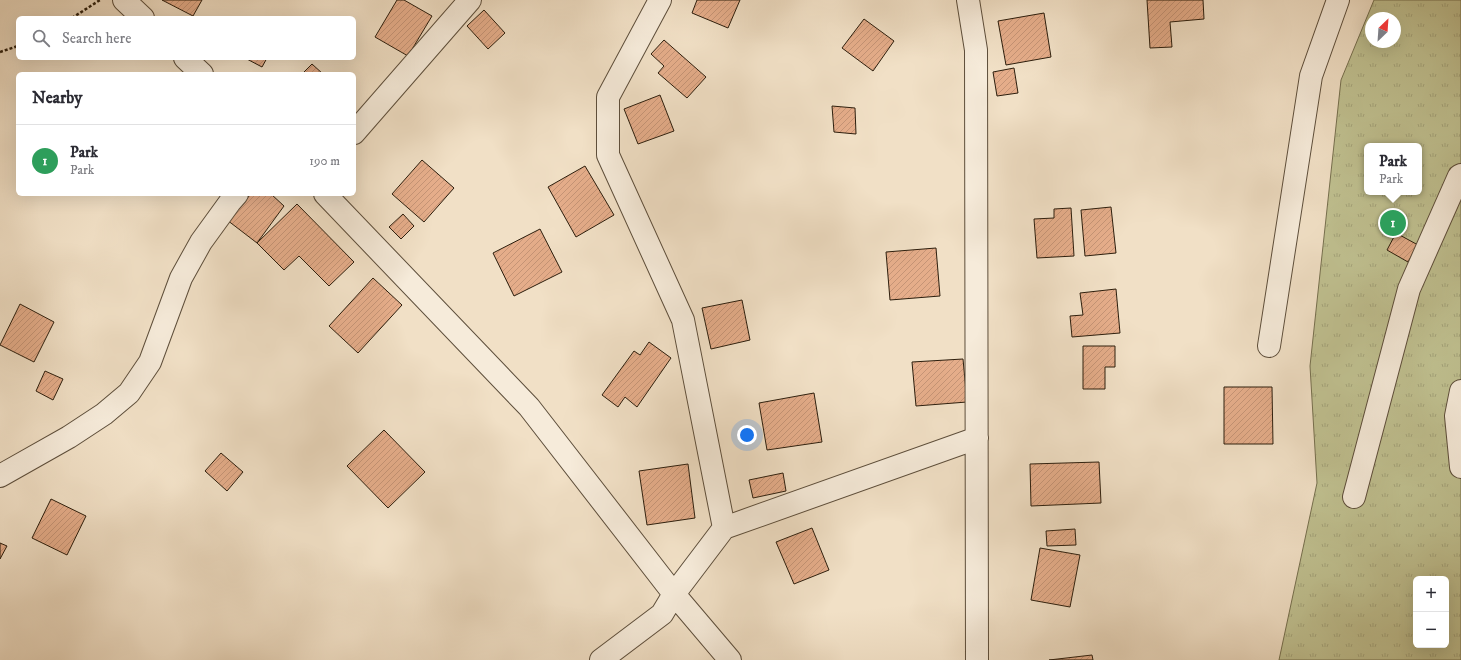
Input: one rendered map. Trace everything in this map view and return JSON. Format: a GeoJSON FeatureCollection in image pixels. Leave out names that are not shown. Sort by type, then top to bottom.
{"type":"FeatureCollection","features":[{"type":"Feature","properties":{"kind":"street"},"geometry":{"type":"LineString","coordinates":[[124,0],[141,16]]}},
{"type":"Feature","properties":{"kind":"street"},"geometry":{"type":"LineString","coordinates":[[356,131],[470,0]]}},
{"type":"Feature","properties":{"kind":"street"},"geometry":{"type":"LineString","coordinates":[[660,0],[608,97],[608,154],[683,320],[724,528]]}},
{"type":"Feature","properties":{"kind":"street"},"geometry":{"type":"LineString","coordinates":[[968,0],[976,50],[977,660]]}},
{"type":"Feature","properties":{"kind":"street"},"geometry":{"type":"LineString","coordinates":[[1270,346],[1311,76],[1338,0]]}},
{"type":"Feature","properties":{"kind":"street"},"geometry":{"type":"LineString","coordinates":[[187,60],[200,72]]}},
{"type":"Feature","properties":{"kind":"street"},"geometry":{"type":"LineString","coordinates":[[1354,497],[1410,289],[1459,176],[1461,175]]}},
{"type":"Feature","properties":{"kind":"street"},"geometry":{"type":"LineString","coordinates":[[0,476],[81,429],[104,414],[129,393],[150,362],[180,278],[201,242],[235,196]]}},
{"type":"Feature","properties":{"kind":"street"},"geometry":{"type":"LineString","coordinates":[[327,196],[529,407],[674,594],[730,660]]}},
{"type":"Feature","properties":{"kind":"street"},"geometry":{"type":"LineString","coordinates":[[1461,391],[1456,416],[1461,467]]}},
{"type":"Feature","properties":{"kind":"street"},"geometry":{"type":"LineString","coordinates":[[601,660],[662,614],[674,594],[724,528],[977,438]]}},
{"type":"Feature","properties":{"kind":"path"},"geometry":{"type":"LineString","coordinates":[[75,16],[100,0]]}},
{"type":"Feature","properties":{"kind":"path"},"geometry":{"type":"LineString","coordinates":[[0,52],[16,47]]}},
{"type":"Feature","properties":{"kind":"green space"},"geometry":{"type":"Polygon","coordinates":[[[1374,0],[1461,0],[1461,660],[1279,660],[1317,483],[1310,366],[1341,80],[1365,22],[1365,48],[1401,48],[1401,12],[1369,12],[1374,0]]]}},
{"type":"Feature","properties":{"kind":"building"},"geometry":{"type":"Polygon","coordinates":[[[162,0],[202,0],[193,16],[162,0]]]}},
{"type":"Feature","properties":{"kind":"building"},"geometry":{"type":"Polygon","coordinates":[[[397,0],[404,0],[432,16],[408,56],[375,37],[397,0]]]}},
{"type":"Feature","properties":{"kind":"building"},"geometry":{"type":"Polygon","coordinates":[[[697,0],[740,0],[728,28],[692,13],[697,0]]]}},
{"type":"Feature","properties":{"kind":"building"},"geometry":{"type":"Polygon","coordinates":[[[1147,0],[1203,0],[1204,19],[1170,22],[1172,47],[1150,48],[1147,0]]]}},
{"type":"Feature","properties":{"kind":"building"},"geometry":{"type":"Polygon","coordinates":[[[484,10],[505,33],[488,49],[467,26],[484,10]]]}},
{"type":"Feature","properties":{"kind":"building"},"geometry":{"type":"Polygon","coordinates":[[[1044,13],[1051,57],[1006,65],[998,21],[1044,13]]]}},
{"type":"Feature","properties":{"kind":"building"},"geometry":{"type":"Polygon","coordinates":[[[864,19],[894,41],[873,71],[842,48],[864,19]]]}},
{"type":"Feature","properties":{"kind":"building"},"geometry":{"type":"Polygon","coordinates":[[[664,40],[706,77],[687,98],[658,73],[664,66],[651,54],[664,40]]]}},
{"type":"Feature","properties":{"kind":"building"},"geometry":{"type":"Polygon","coordinates":[[[249,60],[266,60],[262,67],[249,60]]]}},
{"type":"Feature","properties":{"kind":"building"},"geometry":{"type":"Polygon","coordinates":[[[312,64],[321,72],[304,72],[312,64]]]}},
{"type":"Feature","properties":{"kind":"building"},"geometry":{"type":"Polygon","coordinates":[[[1014,68],[1018,93],[997,96],[993,72],[1014,68]]]}},
{"type":"Feature","properties":{"kind":"building"},"geometry":{"type":"Polygon","coordinates":[[[660,95],[674,131],[638,144],[624,109],[660,95]]]}},
{"type":"Feature","properties":{"kind":"building"},"geometry":{"type":"Polygon","coordinates":[[[832,106],[855,108],[856,134],[834,132],[832,106]]]}},
{"type":"Feature","properties":{"kind":"building"},"geometry":{"type":"Polygon","coordinates":[[[422,160],[454,188],[424,222],[392,194],[422,160]]]}},
{"type":"Feature","properties":{"kind":"building"},"geometry":{"type":"Polygon","coordinates":[[[585,166],[614,215],[576,237],[548,187],[585,166]]]}},
{"type":"Feature","properties":{"kind":"building"},"geometry":{"type":"Polygon","coordinates":[[[249,196],[273,196],[284,206],[257,243],[227,220],[249,196]]]}},
{"type":"Feature","properties":{"kind":"building"},"geometry":{"type":"Polygon","coordinates":[[[297,204],[354,262],[329,286],[299,256],[284,270],[257,243],[297,204]]]}},
{"type":"Feature","properties":{"kind":"building"},"geometry":{"type":"Polygon","coordinates":[[[1111,207],[1116,253],[1085,256],[1081,210],[1111,207]]]}},
{"type":"Feature","properties":{"kind":"building"},"geometry":{"type":"Polygon","coordinates":[[[1071,208],[1074,256],[1037,258],[1034,219],[1054,218],[1054,209],[1071,208]]]}},
{"type":"Feature","properties":{"kind":"building"},"geometry":{"type":"Polygon","coordinates":[[[403,214],[414,226],[401,239],[389,227],[403,214]]]}},
{"type":"Feature","properties":{"kind":"building"},"geometry":{"type":"Polygon","coordinates":[[[540,229],[562,272],[514,296],[493,253],[540,229]]]}},
{"type":"Feature","properties":{"kind":"building"},"geometry":{"type":"Polygon","coordinates":[[[1396,233],[1418,245],[1408,262],[1387,250],[1396,233]]]}},
{"type":"Feature","properties":{"kind":"building"},"geometry":{"type":"Polygon","coordinates":[[[936,248],[940,296],[890,300],[886,252],[936,248]]]}},
{"type":"Feature","properties":{"kind":"building"},"geometry":{"type":"Polygon","coordinates":[[[373,278],[402,305],[358,353],[329,326],[373,278]]]}},
{"type":"Feature","properties":{"kind":"building"},"geometry":{"type":"Polygon","coordinates":[[[1116,289],[1120,333],[1072,337],[1070,316],[1083,315],[1080,293],[1116,289]]]}},
{"type":"Feature","properties":{"kind":"building"},"geometry":{"type":"Polygon","coordinates":[[[742,300],[750,340],[711,349],[702,308],[742,300]]]}},
{"type":"Feature","properties":{"kind":"building"},"geometry":{"type":"Polygon","coordinates":[[[20,304],[54,322],[34,362],[0,345],[20,304]]]}},
{"type":"Feature","properties":{"kind":"building"},"geometry":{"type":"Polygon","coordinates":[[[649,342],[671,358],[637,407],[625,397],[618,407],[602,395],[634,351],[640,355],[649,342]]]}},
{"type":"Feature","properties":{"kind":"building"},"geometry":{"type":"Polygon","coordinates":[[[1083,346],[1115,346],[1115,367],[1105,367],[1105,389],[1083,389],[1083,346]]]}},
{"type":"Feature","properties":{"kind":"building"},"geometry":{"type":"Polygon","coordinates":[[[963,359],[967,402],[916,406],[912,362],[963,359]]]}},
{"type":"Feature","properties":{"kind":"building"},"geometry":{"type":"Polygon","coordinates":[[[45,371],[63,379],[53,400],[36,391],[45,371]]]}},
{"type":"Feature","properties":{"kind":"building"},"geometry":{"type":"Polygon","coordinates":[[[1224,387],[1272,387],[1273,444],[1224,444],[1224,387]]]}},
{"type":"Feature","properties":{"kind":"building"},"geometry":{"type":"Polygon","coordinates":[[[814,393],[822,442],[767,450],[759,403],[814,393]]]}},
{"type":"Feature","properties":{"kind":"building"},"geometry":{"type":"Polygon","coordinates":[[[384,430],[425,472],[388,508],[347,466],[384,430]]]}},
{"type":"Feature","properties":{"kind":"building"},"geometry":{"type":"Polygon","coordinates":[[[221,453],[243,472],[227,491],[205,471],[221,453]]]}},
{"type":"Feature","properties":{"kind":"building"},"geometry":{"type":"Polygon","coordinates":[[[1099,462],[1101,503],[1031,506],[1030,464],[1099,462]]]}},
{"type":"Feature","properties":{"kind":"building"},"geometry":{"type":"Polygon","coordinates":[[[688,464],[695,518],[647,525],[639,471],[688,464]]]}},
{"type":"Feature","properties":{"kind":"building"},"geometry":{"type":"Polygon","coordinates":[[[783,473],[786,491],[753,498],[749,480],[783,473]]]}},
{"type":"Feature","properties":{"kind":"building"},"geometry":{"type":"Polygon","coordinates":[[[51,499],[86,516],[67,555],[32,538],[51,499]]]}},
{"type":"Feature","properties":{"kind":"building"},"geometry":{"type":"Polygon","coordinates":[[[812,528],[829,570],[794,584],[776,542],[812,528]]]}},
{"type":"Feature","properties":{"kind":"building"},"geometry":{"type":"Polygon","coordinates":[[[1075,529],[1076,545],[1047,546],[1046,531],[1075,529]]]}},
{"type":"Feature","properties":{"kind":"building"},"geometry":{"type":"Polygon","coordinates":[[[0,543],[7,546],[0,559],[0,543]]]}},
{"type":"Feature","properties":{"kind":"building"},"geometry":{"type":"Polygon","coordinates":[[[1040,548],[1080,555],[1070,607],[1031,600],[1040,548]]]}},
{"type":"Feature","properties":{"kind":"building"},"geometry":{"type":"Polygon","coordinates":[[[1092,655],[1093,660],[1049,660],[1092,655]]]}},
{"type":"Feature","properties":{"kind":"place","name":"Park"},"geometry":{"type":"Point","coordinates":[1393,223]}}]}
